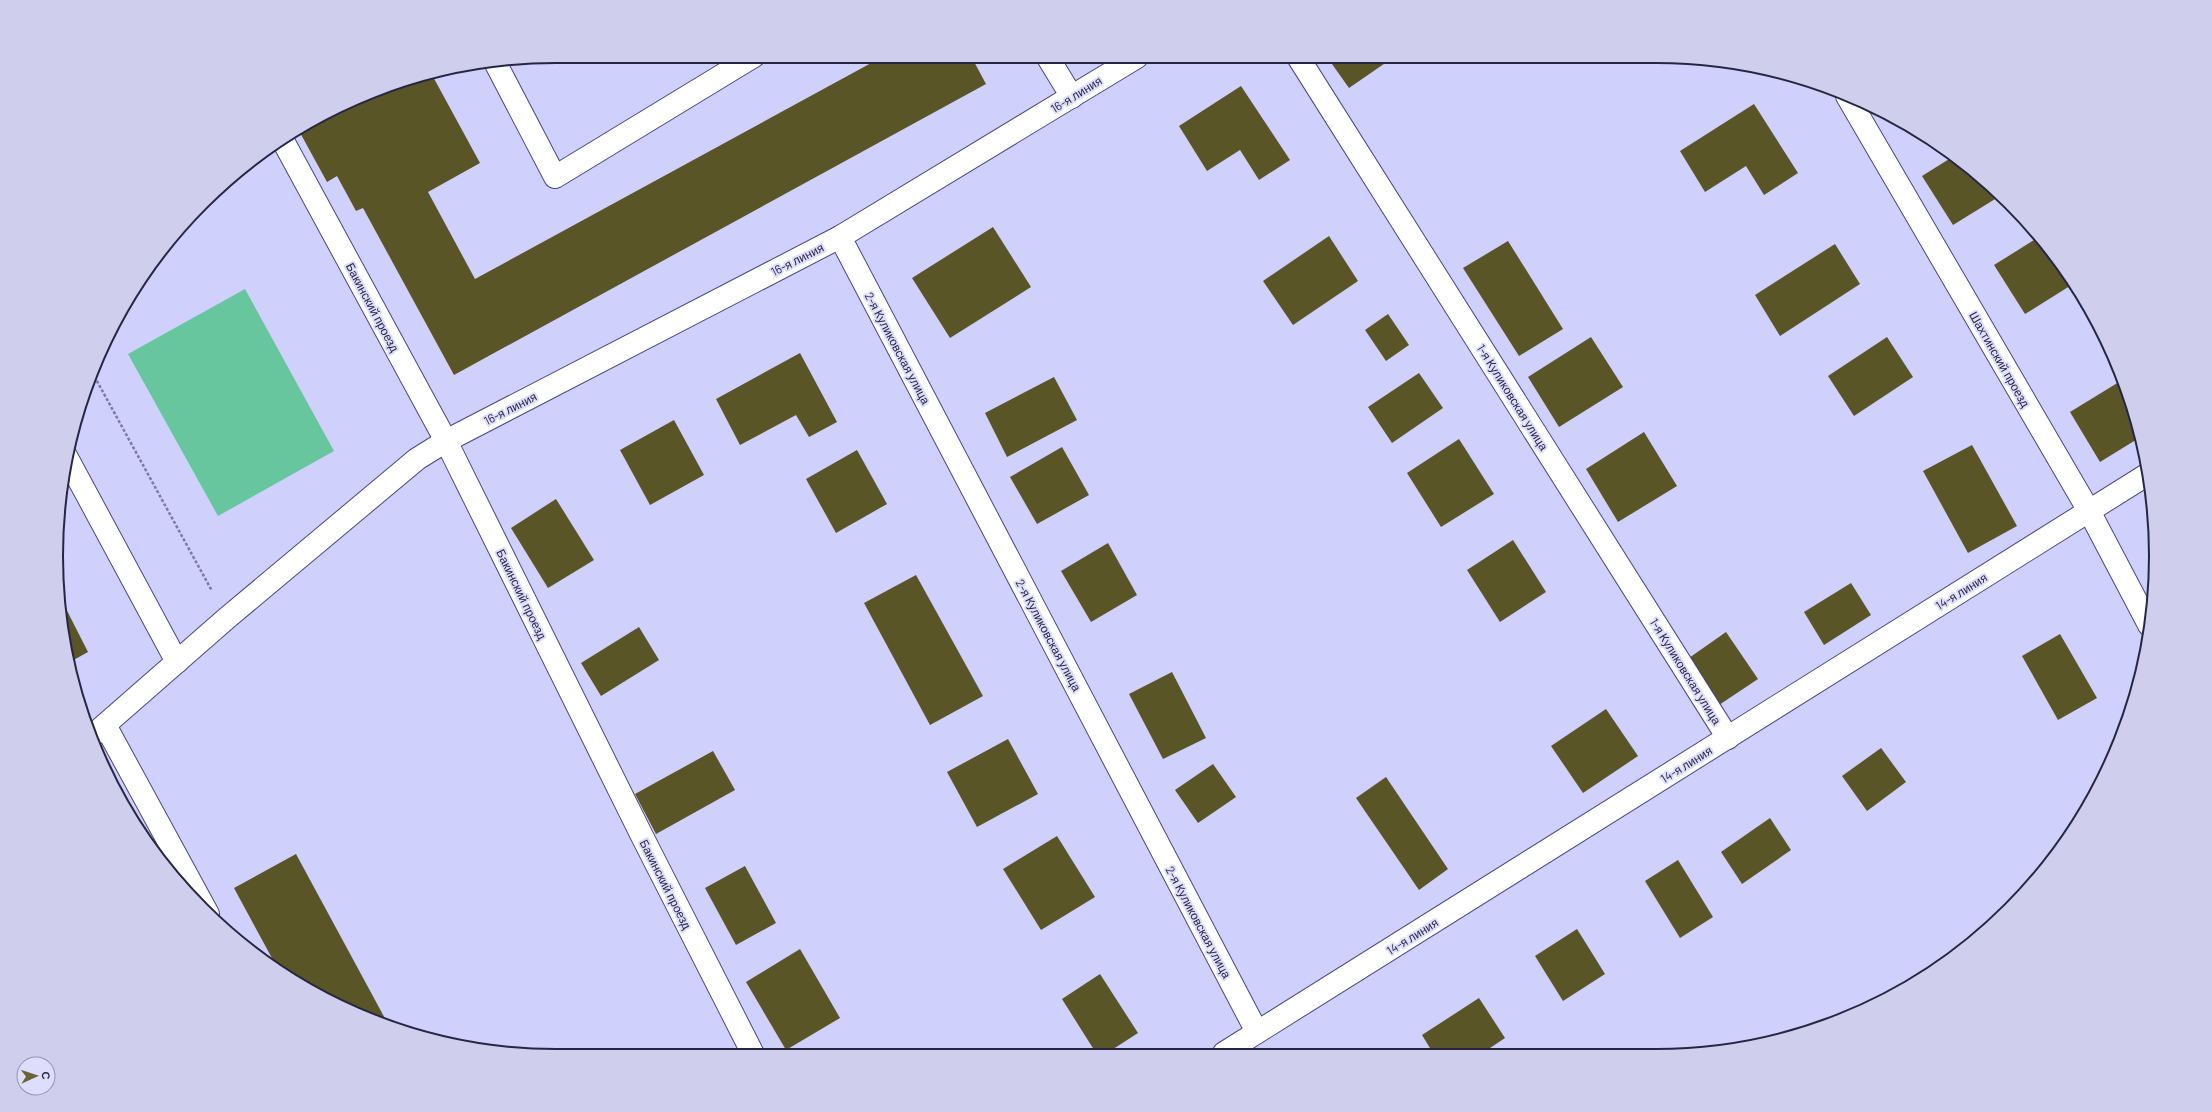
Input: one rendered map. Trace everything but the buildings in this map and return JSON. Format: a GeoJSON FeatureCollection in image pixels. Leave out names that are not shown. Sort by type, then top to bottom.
{"type":"FeatureCollection","features":[{"type":"Feature","properties":{"kind":"street"},"geometry":{"type":"LineString","coordinates":[[497,66],[555,176],[742,63]]}},
{"type":"Feature","properties":{"kind":"street"},"geometry":{"type":"LineString","coordinates":[[1052,63],[1072,97]]}},
{"type":"Feature","properties":{"kind":"street","name":"16-я линия"},"geometry":{"type":"LineString","coordinates":[[98,731],[227,618],[417,459],[446,441],[840,237],[1126,63]]}},
{"type":"Feature","properties":{"kind":"street","name":"1-я Куликовская улица"},"geometry":{"type":"LineString","coordinates":[[1302,63],[1728,738]]}},
{"type":"Feature","properties":{"kind":"street","name":"Шахтинский проезд"},"geometry":{"type":"LineString","coordinates":[[1858,107],[2089,511],[2145,618]]}},
{"type":"Feature","properties":{"kind":"street","name":"Бакинский проезд"},"geometry":{"type":"LineString","coordinates":[[285,144],[446,441],[642,836],[750,1049]]}},
{"type":"Feature","properties":{"kind":"street","name":"2-я Куликовская улица"},"geometry":{"type":"LineString","coordinates":[[840,237],[1257,1032]]}},
{"type":"Feature","properties":{"kind":"street"},"geometry":{"type":"LineString","coordinates":[[71,466],[177,662]]}},
{"type":"Feature","properties":{"kind":"street","name":"14-я линия"},"geometry":{"type":"LineString","coordinates":[[1230,1049],[2143,477]]}},
{"type":"Feature","properties":{"kind":"street"},"geometry":{"type":"LineString","coordinates":[[98,731],[194,891]]}},
{"type":"Feature","properties":{"kind":"path"},"geometry":{"type":"LineString","coordinates":[[96,380],[227,618]]}},
{"type":"Feature","properties":{"kind":"green space"},"geometry":{"type":"Polygon","coordinates":[[[245,289],[334,451],[218,516],[128,354],[245,289]]]}}]}
